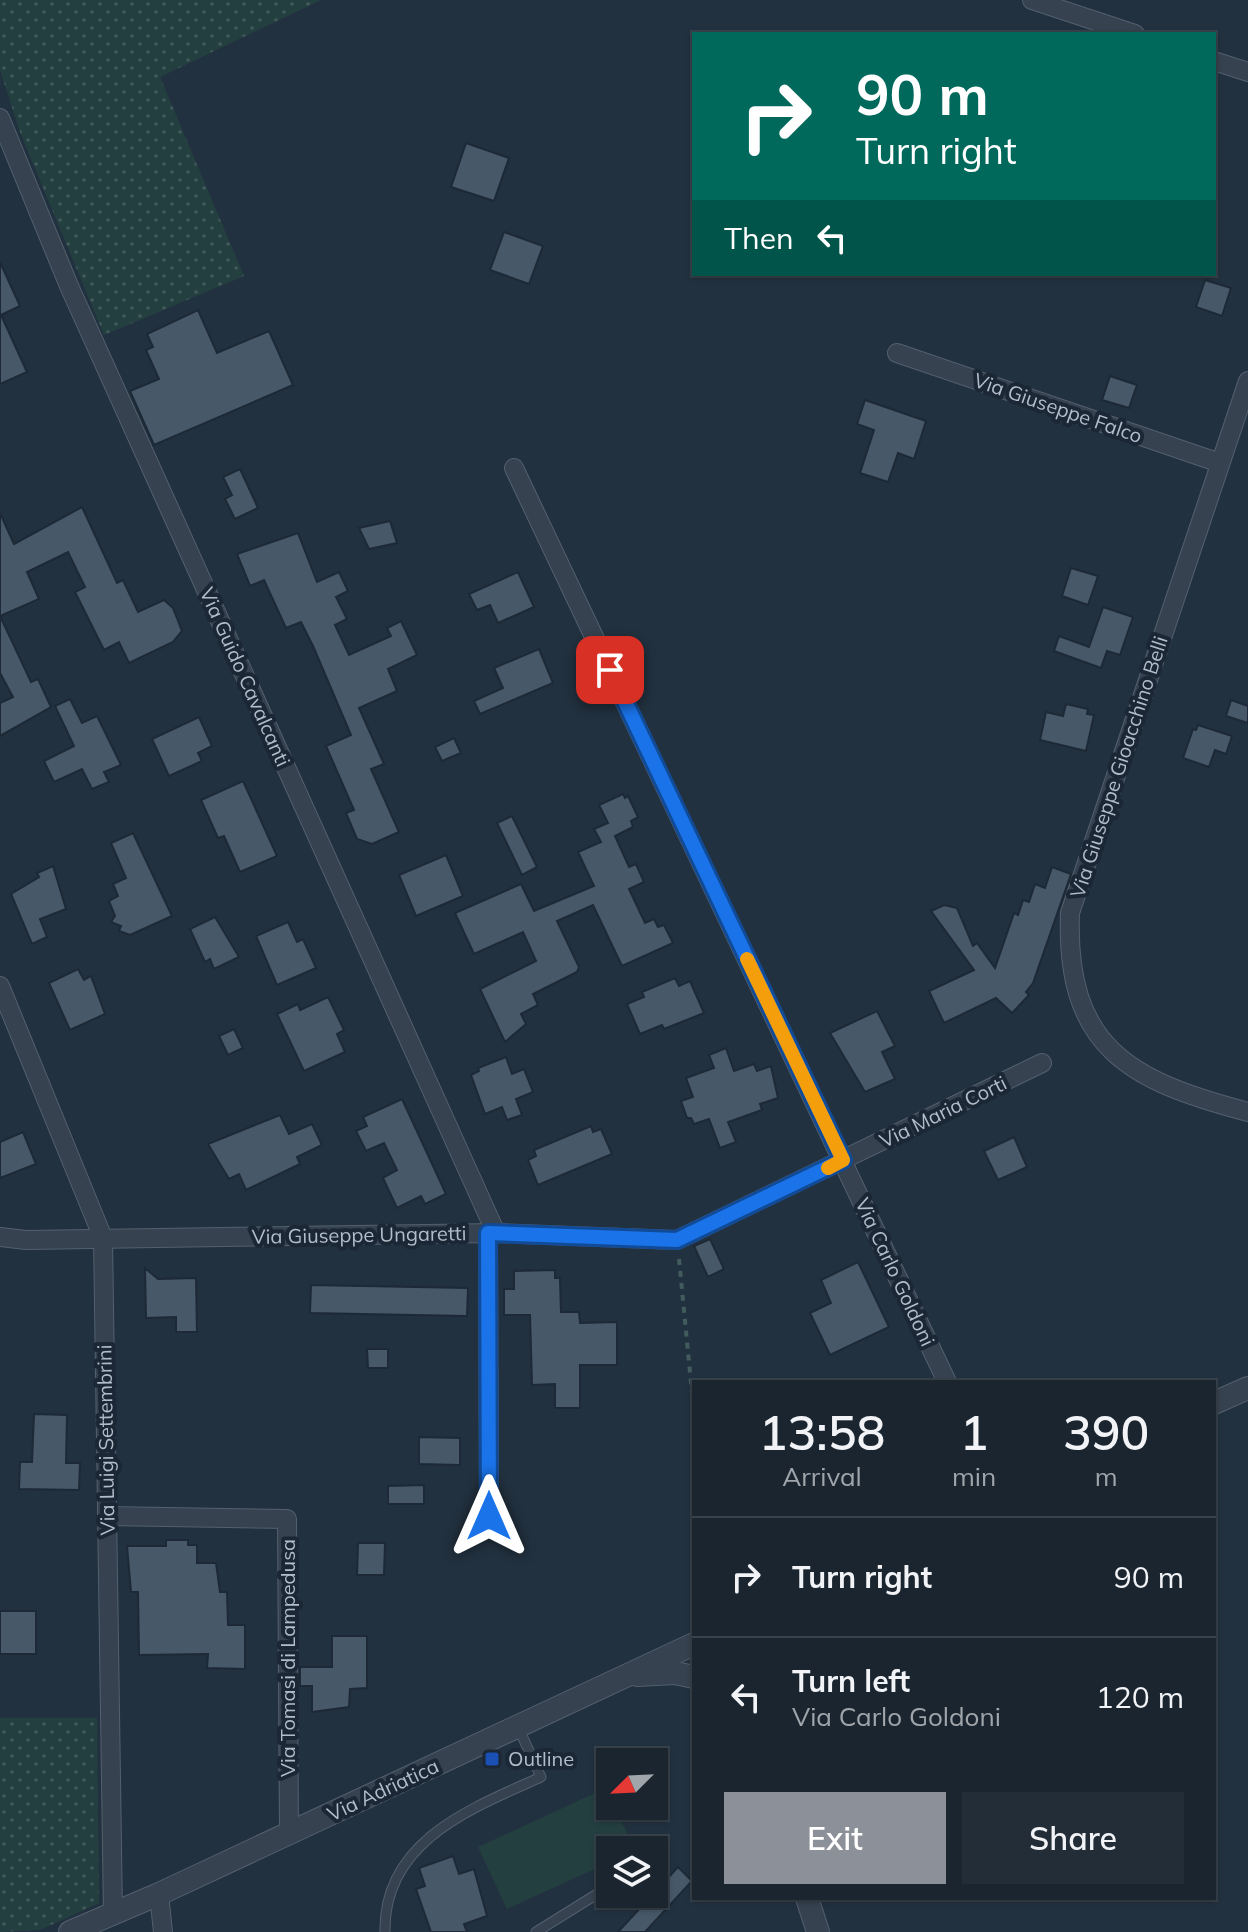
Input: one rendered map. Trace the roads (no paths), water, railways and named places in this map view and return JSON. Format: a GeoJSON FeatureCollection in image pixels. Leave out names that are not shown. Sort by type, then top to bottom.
{"type":"FeatureCollection","features":[{"type":"Feature","properties":{"kind":"street"},"geometry":{"type":"LineString","coordinates":[[1032,0],[1129,32]]}},
{"type":"Feature","properties":{"kind":"street"},"geometry":{"type":"LineString","coordinates":[[1216,62],[1248,72]]}},
{"type":"Feature","properties":{"kind":"street","name":"Via Guido Cavalcanti"},"geometry":{"type":"LineString","coordinates":[[0,118],[69,286],[492,1233]]}},
{"type":"Feature","properties":{"kind":"street","name":"Via Giuseppe Falco"},"geometry":{"type":"LineString","coordinates":[[897,353],[1220,463]]}},
{"type":"Feature","properties":{"kind":"street","name":"Via Giuseppe Gioacchino Belli"},"geometry":{"type":"LineString","coordinates":[[1248,381],[1070,913],[1068,953],[1074,991],[1093,1027],[1115,1056],[1140,1075],[1172,1089],[1248,1112]]}},
{"type":"Feature","properties":{"kind":"street","name":"Via Carlo Goldoni"},"geometry":{"type":"LineString","coordinates":[[514,468],[946,1380]]}},
{"type":"Feature","properties":{"kind":"street","name":"Via Luigi Settembrini"},"geometry":{"type":"LineString","coordinates":[[0,986],[103,1238],[113,1915]]}},
{"type":"Feature","properties":{"kind":"street","name":"Via Maria Corti"},"geometry":{"type":"LineString","coordinates":[[843,1160],[1042,1063]]}},
{"type":"Feature","properties":{"kind":"street","name":"Via Giuseppe Ungaretti"},"geometry":{"type":"LineString","coordinates":[[0,1237],[26,1240],[492,1233],[677,1240],[843,1160]]}},
{"type":"Feature","properties":{"kind":"street"},"geometry":{"type":"LineString","coordinates":[[489,1516],[492,1233]]}},
{"type":"Feature","properties":{"kind":"street"},"geometry":{"type":"LineString","coordinates":[[1216,1402],[1248,1388]]}},
{"type":"Feature","properties":{"kind":"street","name":"Via Tomasi di Lampedusa"},"geometry":{"type":"LineString","coordinates":[[107,1516],[287,1519],[289,1834]]}},
{"type":"Feature","properties":{"kind":"street","name":"Via Adriatica"},"geometry":{"type":"LineString","coordinates":[[70,1932],[159,1894],[692,1645]]}},
{"type":"Feature","properties":{"kind":"street"},"geometry":{"type":"LineString","coordinates":[[628,1676],[675,1673],[692,1677]]}},
{"type":"Feature","properties":{"kind":"street"},"geometry":{"type":"LineString","coordinates":[[159,1894],[163,1932]]}},
{"type":"Feature","properties":{"kind":"street"},"geometry":{"type":"LineString","coordinates":[[808,1900],[818,1932]]}},
{"type":"Feature","properties":{"kind":"lane"},"geometry":{"type":"LineString","coordinates":[[385,1932],[384,1918],[395,1881],[421,1843],[453,1817],[541,1777],[518,1727]]}},
{"type":"Feature","properties":{"kind":"lane"},"geometry":{"type":"LineString","coordinates":[[536,1932],[596,1895]]}},
{"type":"Feature","properties":{"kind":"place","name":"Outline"},"geometry":{"type":"Point","coordinates":[492,1759]}}]}
